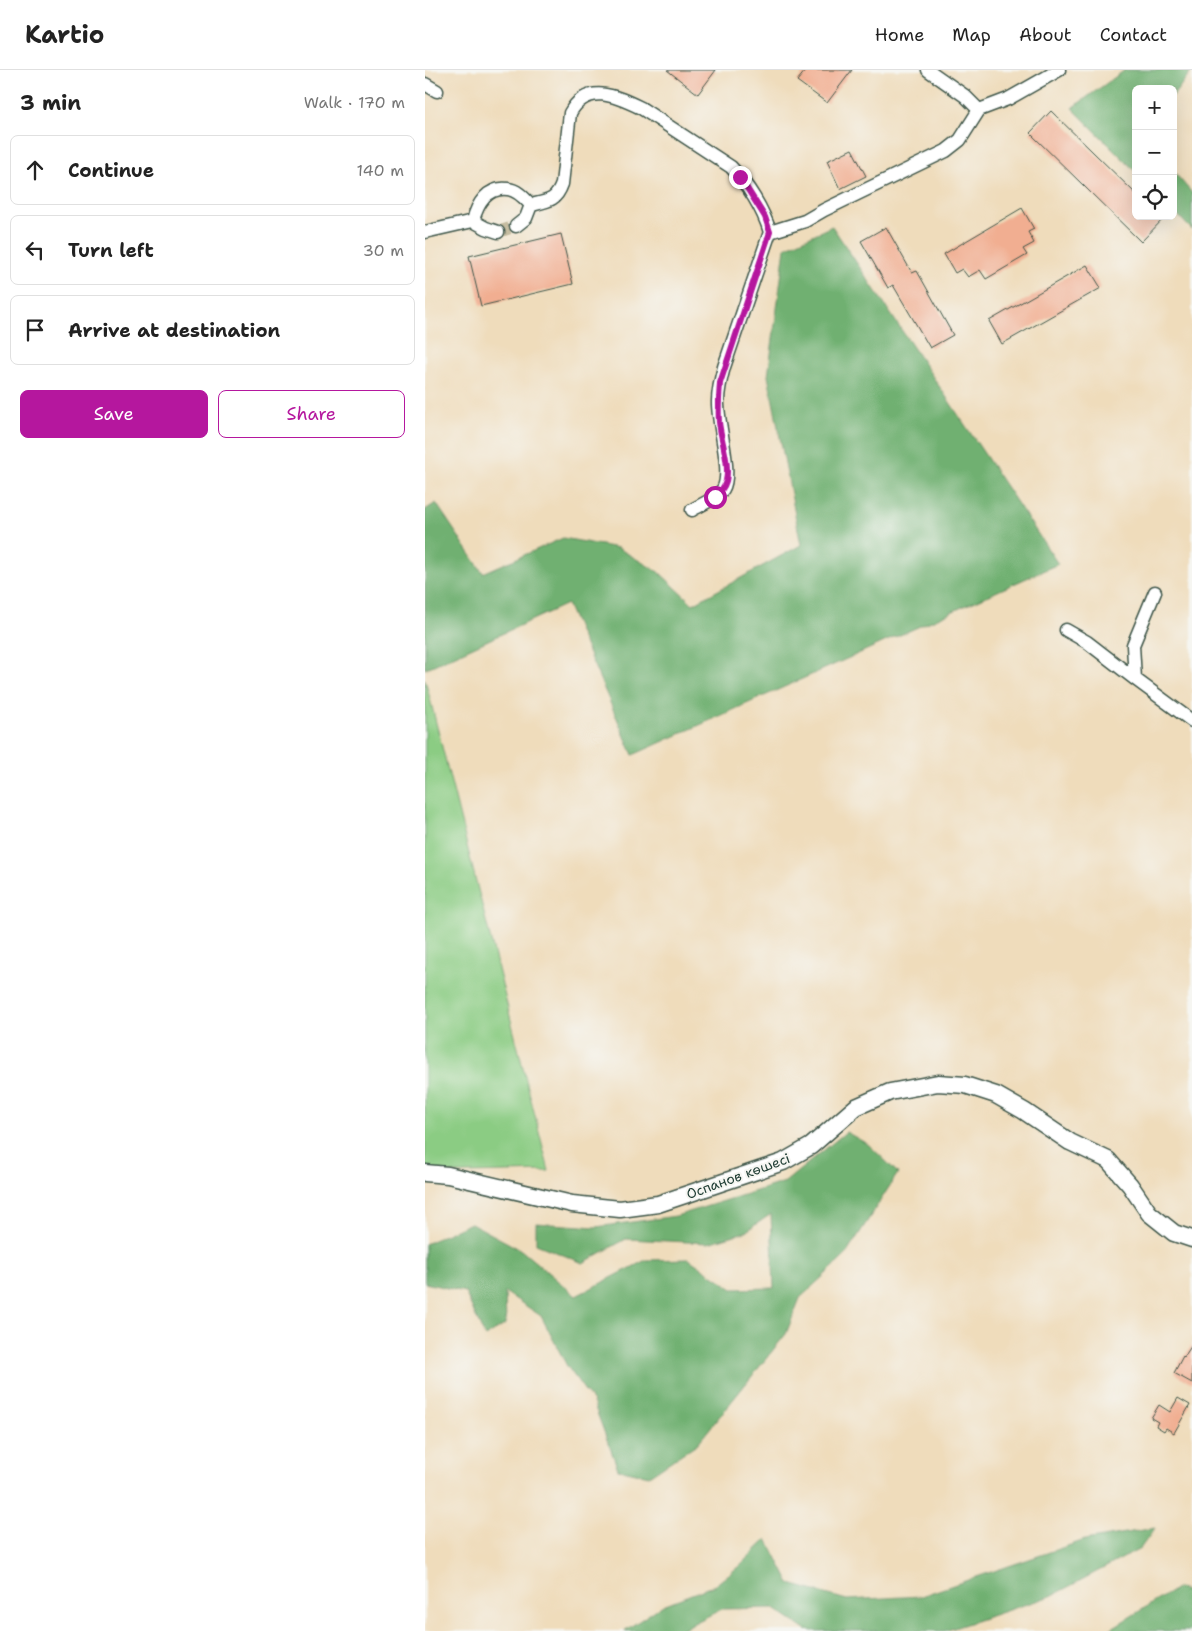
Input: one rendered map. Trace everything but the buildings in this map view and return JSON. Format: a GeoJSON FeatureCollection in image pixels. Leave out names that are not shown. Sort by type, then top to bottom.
{"type":"FeatureCollection","features":[{"type":"Feature","properties":{"kind":"street"},"geometry":{"type":"LineString","coordinates":[[928,70],[965,96],[979,110]]}},
{"type":"Feature","properties":{"kind":"street"},"geometry":{"type":"LineString","coordinates":[[770,232],[805,221],[947,151],[961,140],[979,110],[1008,98],[1059,70]]}},
{"type":"Feature","properties":{"kind":"street"},"geometry":{"type":"LineString","coordinates":[[425,84],[437,91]]}},
{"type":"Feature","properties":{"kind":"street"},"geometry":{"type":"LineString","coordinates":[[531,205],[554,199],[559,193],[562,184],[570,113],[575,104],[586,96],[597,94],[609,95],[641,108],[731,167],[740,177],[765,217],[770,232],[720,383],[718,401],[719,422],[727,480],[715,497],[692,510]]}},
{"type":"Feature","properties":{"kind":"street"},"geometry":{"type":"LineString","coordinates":[[473,221],[476,209],[483,198],[495,191],[509,189],[522,195],[531,205]]}},
{"type":"Feature","properties":{"kind":"street"},"geometry":{"type":"LineString","coordinates":[[516,226],[526,218],[531,205]]}},
{"type":"Feature","properties":{"kind":"street"},"geometry":{"type":"LineString","coordinates":[[425,232],[473,221],[498,232]]}},
{"type":"Feature","properties":{"kind":"street"},"geometry":{"type":"LineString","coordinates":[[1135,680],[1133,645],[1155,592]]}},
{"type":"Feature","properties":{"kind":"street"},"geometry":{"type":"LineString","coordinates":[[1066,630],[1087,642],[1135,680],[1192,721]]}},
{"type":"Feature","properties":{"kind":"street","name":"Оспанов көшесі"},"geometry":{"type":"LineString","coordinates":[[425,1172],[448,1175],[572,1204],[621,1209],[657,1204],[783,1162],[811,1146],[856,1107],[890,1092],[938,1082],[965,1085],[996,1096],[1024,1111],[1069,1142],[1108,1160],[1130,1185],[1149,1212],[1174,1233],[1192,1239]]}},
{"type":"Feature","properties":{"kind":"green space"},"geometry":{"type":"Polygon","coordinates":[[[1125,70],[1192,70],[1177,91],[1177,85],[1132,85],[1132,168],[1072,108],[1125,70]]]}},
{"type":"Feature","properties":{"kind":"green space"},"geometry":{"type":"Polygon","coordinates":[[[1177,176],[1192,193],[1192,230],[1177,214],[1177,176]]]}},
{"type":"Feature","properties":{"kind":"green space"},"geometry":{"type":"Polygon","coordinates":[[[832,226],[1058,564],[633,755],[567,604],[425,669],[425,510],[436,503],[483,573],[563,538],[618,548],[660,573],[693,604],[801,545],[768,376],[785,248],[832,226]]]}},
{"type":"Feature","properties":{"kind":"green space"},"geometry":{"type":"Polygon","coordinates":[[[425,679],[549,1171],[425,1174],[425,679]]]}},
{"type":"Feature","properties":{"kind":"green space"},"geometry":{"type":"Polygon","coordinates":[[[846,1132],[869,1145],[898,1173],[845,1256],[800,1298],[786,1334],[698,1443],[649,1476],[618,1469],[593,1402],[567,1366],[541,1316],[505,1292],[506,1324],[485,1337],[465,1292],[425,1283],[425,1244],[471,1223],[521,1250],[576,1296],[646,1260],[689,1259],[733,1289],[774,1288],[771,1214],[745,1232],[708,1243],[626,1239],[583,1263],[536,1244],[536,1223],[596,1227],[676,1216],[785,1182],[846,1132]]]}},
{"type":"Feature","properties":{"kind":"green space"},"geometry":{"type":"Polygon","coordinates":[[[1155,1528],[1140,1549],[1051,1596],[945,1631],[813,1631],[806,1630],[773,1608],[722,1609],[678,1631],[624,1631],[663,1605],[715,1585],[738,1567],[767,1539],[790,1584],[847,1600],[921,1596],[1085,1540],[1155,1528]]]}},
{"type":"Feature","properties":{"kind":"green space"},"geometry":{"type":"Polygon","coordinates":[[[1177,1588],[1192,1594],[1192,1631],[1107,1631],[1177,1588]]]}},
{"type":"Feature","properties":{"kind":"tunnel"},"geometry":{"type":"LineString","coordinates":[[498,232],[516,226]]}},
{"type":"Feature","properties":{"kind":"route"},"geometry":{"type":"LineString","coordinates":[[715,497],[727,480],[719,422],[718,401],[720,383],[770,232],[765,217],[740,177]]}}]}
